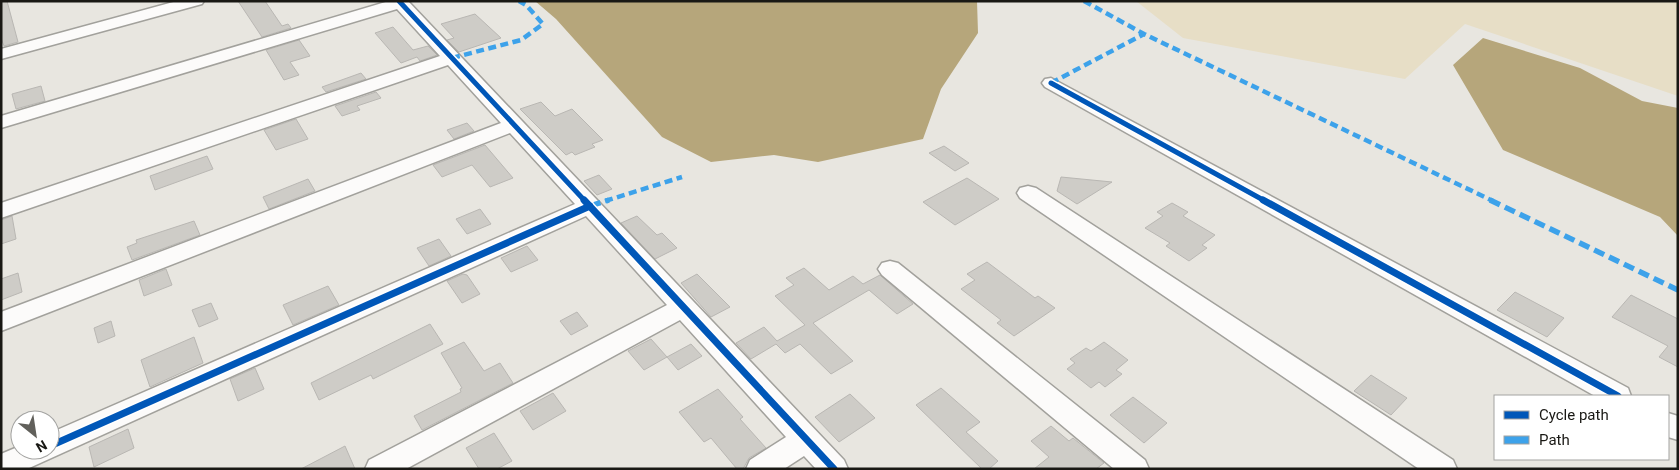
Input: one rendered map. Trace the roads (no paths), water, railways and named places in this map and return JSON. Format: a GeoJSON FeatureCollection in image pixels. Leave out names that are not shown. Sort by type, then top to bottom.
{"type":"FeatureCollection","features":[{"type":"Feature","properties":{"kind":"street"},"geometry":{"type":"LineString","coordinates":[[1,54],[196,1]]}},
{"type":"Feature","properties":{"kind":"street"},"geometry":{"type":"LineString","coordinates":[[1,122],[400,2],[834,469]]}},
{"type":"Feature","properties":{"kind":"street"},"geometry":{"type":"LineString","coordinates":[[1,211],[452,58]]}},
{"type":"Feature","properties":{"kind":"street"},"geometry":{"type":"LineString","coordinates":[[1051,83],[1616,395]]}},
{"type":"Feature","properties":{"kind":"street"},"geometry":{"type":"LineString","coordinates":[[1,322],[514,125]]}},
{"type":"Feature","properties":{"kind":"street"},"geometry":{"type":"LineString","coordinates":[[1028,193],[1443,469]]}},
{"type":"Feature","properties":{"kind":"street"},"geometry":{"type":"LineString","coordinates":[[60,442],[590,206]]}},
{"type":"Feature","properties":{"kind":"street"},"geometry":{"type":"LineString","coordinates":[[890,269],[1135,469]]}},
{"type":"Feature","properties":{"kind":"street"},"geometry":{"type":"LineString","coordinates":[[379,469],[684,307]]}},
{"type":"Feature","properties":{"kind":"street"},"geometry":{"type":"LineString","coordinates":[[760,469],[806,438]]}},
{"type":"Feature","properties":{"kind":"street"},"geometry":{"type":"LineString","coordinates":[[1,467],[17,460]]}}]}
